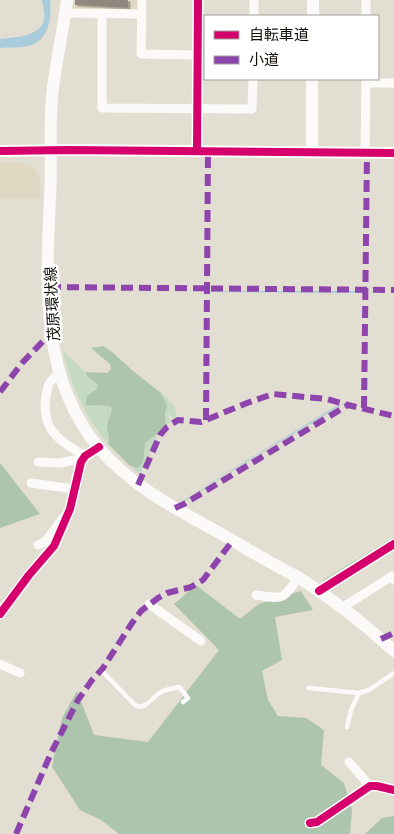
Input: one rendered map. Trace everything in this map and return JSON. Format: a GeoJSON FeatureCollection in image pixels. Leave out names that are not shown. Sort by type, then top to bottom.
{"type":"FeatureCollection","features":[{"type":"Feature","properties":{"kind":"main road"},"geometry":{"type":"LineString","coordinates":[[313,0],[313,15]]}},
{"type":"Feature","properties":{"kind":"main road","name":"茂原環状線"},"geometry":{"type":"LineString","coordinates":[[66,6],[54,81],[49,218],[49,328],[59,374],[76,412],[99,448],[128,477],[151,494],[298,577],[343,607],[394,651]]}},
{"type":"Feature","properties":{"kind":"main road"},"geometry":{"type":"LineString","coordinates":[[312,80],[312,152]]}},
{"type":"Feature","properties":{"kind":"main road"},"geometry":{"type":"LineString","coordinates":[[0,151],[394,152]]}},
{"type":"Feature","properties":{"kind":"street"},"geometry":{"type":"LineString","coordinates":[[142,0],[141,54],[197,55]]}},
{"type":"Feature","properties":{"kind":"street"},"geometry":{"type":"LineString","coordinates":[[196,151],[198,0]]}},
{"type":"Feature","properties":{"kind":"street"},"geometry":{"type":"LineString","coordinates":[[254,0],[254,15]]}},
{"type":"Feature","properties":{"kind":"street"},"geometry":{"type":"LineString","coordinates":[[366,0],[366,15]]}},
{"type":"Feature","properties":{"kind":"street"},"geometry":{"type":"LineString","coordinates":[[66,6],[102,13],[141,14]]}},
{"type":"Feature","properties":{"kind":"street"},"geometry":{"type":"LineString","coordinates":[[102,13],[102,108],[252,109],[253,80]]}},
{"type":"Feature","properties":{"kind":"street"},"geometry":{"type":"LineString","coordinates":[[365,152],[366,81],[394,83]]}},
{"type":"Feature","properties":{"kind":"street"},"geometry":{"type":"LineString","coordinates":[[59,374],[48,384],[45,406],[46,420],[58,438],[83,459]]}},
{"type":"Feature","properties":{"kind":"street"},"geometry":{"type":"LineString","coordinates":[[38,462],[60,463],[83,459],[99,448]]}},
{"type":"Feature","properties":{"kind":"street"},"geometry":{"type":"LineString","coordinates":[[0,614],[29,575],[54,546],[70,508],[83,459]]}},
{"type":"Feature","properties":{"kind":"street"},"geometry":{"type":"LineString","coordinates":[[31,483],[74,489]]}},
{"type":"Feature","properties":{"kind":"street"},"geometry":{"type":"LineString","coordinates":[[38,545],[46,541],[70,508]]}},
{"type":"Feature","properties":{"kind":"street"},"geometry":{"type":"LineString","coordinates":[[319,591],[394,544]]}},
{"type":"Feature","properties":{"kind":"street"},"geometry":{"type":"LineString","coordinates":[[343,607],[392,576],[394,580]]}},
{"type":"Feature","properties":{"kind":"street"},"geometry":{"type":"LineString","coordinates":[[256,595],[280,598],[285,596],[298,577]]}},
{"type":"Feature","properties":{"kind":"street"},"geometry":{"type":"LineString","coordinates":[[150,604],[201,641]]}},
{"type":"Feature","properties":{"kind":"street"},"geometry":{"type":"LineString","coordinates":[[0,664],[20,673]]}},
{"type":"Feature","properties":{"kind":"street"},"geometry":{"type":"LineString","coordinates":[[349,762],[370,786]]}},
{"type":"Feature","properties":{"kind":"street"},"geometry":{"type":"LineString","coordinates":[[310,823],[317,822],[370,786],[394,790]]}},
{"type":"Feature","properties":{"kind":"lane"},"geometry":{"type":"LineString","coordinates":[[101,670],[136,706],[146,705],[162,691],[179,687],[188,698],[183,702]]}},
{"type":"Feature","properties":{"kind":"lane"},"geometry":{"type":"LineString","coordinates":[[309,688],[359,693],[369,690],[394,673]]}},
{"type":"Feature","properties":{"kind":"lane"},"geometry":{"type":"LineString","coordinates":[[347,726],[351,710],[359,693]]}},
{"type":"Feature","properties":{"kind":"shaded area"},"geometry":{"type":"Polygon","coordinates":[[[74,0],[138,0],[138,8],[134,10],[73,10],[74,0]]]}},
{"type":"Feature","properties":{"kind":"shaded area"},"geometry":{"type":"Polygon","coordinates":[[[0,162],[21,162],[32,166],[37,172],[38,177],[40,177],[40,199],[0,199],[0,162]]]}},
{"type":"Feature","properties":{"kind":"green space"},"geometry":{"type":"Polygon","coordinates":[[[103,346],[161,393],[167,406],[165,413],[166,422],[158,433],[145,443],[143,462],[138,468],[130,466],[108,444],[107,427],[112,412],[111,407],[86,405],[86,399],[96,390],[98,385],[85,372],[107,373],[111,369],[110,364],[91,348],[103,346]]]}},
{"type":"Feature","properties":{"kind":"green space"},"geometry":{"type":"Polygon","coordinates":[[[63,351],[85,372],[87,377],[98,385],[96,390],[89,393],[94,407],[103,405],[111,407],[113,411],[108,444],[92,423],[80,401],[70,377],[63,351]]]}},
{"type":"Feature","properties":{"kind":"green space"},"geometry":{"type":"Polygon","coordinates":[[[159,391],[174,405],[177,416],[174,419],[170,415],[168,417],[171,421],[157,435],[140,474],[130,466],[133,468],[145,443],[158,433],[167,420],[165,413],[166,403],[159,391]]]}},
{"type":"Feature","properties":{"kind":"green space"},"geometry":{"type":"Polygon","coordinates":[[[340,406],[184,502],[182,501],[340,406]]]}},
{"type":"Feature","properties":{"kind":"green space"},"geometry":{"type":"Polygon","coordinates":[[[0,463],[40,514],[0,528],[0,463]]]}},
{"type":"Feature","properties":{"kind":"green space"},"geometry":{"type":"Polygon","coordinates":[[[394,537],[394,540],[325,582],[322,580],[394,537]]]}},
{"type":"Feature","properties":{"kind":"green space"},"geometry":{"type":"Polygon","coordinates":[[[196,585],[240,619],[259,604],[301,591],[313,610],[275,617],[282,660],[262,671],[268,700],[278,716],[306,718],[324,730],[321,765],[344,783],[352,810],[350,834],[119,834],[101,820],[80,810],[52,767],[62,718],[77,691],[94,735],[148,742],[219,650],[174,604],[196,585]]]}},
{"type":"Feature","properties":{"kind":"green space"},"geometry":{"type":"Polygon","coordinates":[[[394,816],[394,834],[365,834],[382,818],[394,816]]]}},
{"type":"Feature","properties":{"kind":"water"},"geometry":{"type":"Polygon","coordinates":[[[42,0],[50,0],[50,14],[48,28],[41,40],[28,46],[0,48],[0,39],[19,37],[32,33],[41,26],[44,21],[42,0]]]}},
{"type":"Feature","properties":{"kind":"water"},"geometry":{"type":"Polygon","coordinates":[[[363,291],[363,293],[211,292],[363,291]]]}},
{"type":"Feature","properties":{"kind":"water"},"geometry":{"type":"Polygon","coordinates":[[[340,404],[340,406],[181,500],[340,404]]]}},
{"type":"Feature","properties":{"kind":"building"},"geometry":{"type":"Polygon","coordinates":[[[75,0],[128,0],[128,8],[75,5],[75,0]]]}},
{"type":"Feature","properties":{"kind":"marked path"},"geometry":{"type":"LineString","coordinates":[[206,420],[208,151]]}},
{"type":"Feature","properties":{"kind":"marked path"},"geometry":{"type":"LineString","coordinates":[[364,408],[367,152]]}},
{"type":"Feature","properties":{"kind":"marked path"},"geometry":{"type":"LineString","coordinates":[[49,287],[394,290]]}},
{"type":"Feature","properties":{"kind":"marked path"},"geometry":{"type":"LineString","coordinates":[[0,392],[22,363],[50,334]]}},
{"type":"Feature","properties":{"kind":"marked path"},"geometry":{"type":"LineString","coordinates":[[138,485],[160,435],[167,427],[178,420],[201,422],[273,394],[327,399],[348,405]]}},
{"type":"Feature","properties":{"kind":"marked path"},"geometry":{"type":"LineString","coordinates":[[175,508],[348,405],[394,416]]}},
{"type":"Feature","properties":{"kind":"marked path"},"geometry":{"type":"LineString","coordinates":[[16,834],[51,753],[78,700],[103,668],[132,623],[141,611],[158,598],[167,593],[191,587],[203,580],[233,540]]}},
{"type":"Feature","properties":{"kind":"marked path"},"geometry":{"type":"LineString","coordinates":[[381,639],[394,633]]}},
{"type":"Feature","properties":{"kind":"cycle path"},"geometry":{"type":"LineString","coordinates":[[197,151],[198,0]]}},
{"type":"Feature","properties":{"kind":"cycle path"},"geometry":{"type":"LineString","coordinates":[[0,151],[394,153]]}},
{"type":"Feature","properties":{"kind":"cycle path"},"geometry":{"type":"LineString","coordinates":[[0,614],[29,575],[54,546],[70,509],[81,462],[85,456],[99,447]]}},
{"type":"Feature","properties":{"kind":"cycle path"},"geometry":{"type":"LineString","coordinates":[[319,591],[394,544]]}},
{"type":"Feature","properties":{"kind":"cycle path"},"geometry":{"type":"LineString","coordinates":[[310,823],[317,822],[370,786],[394,790]]}}]}
